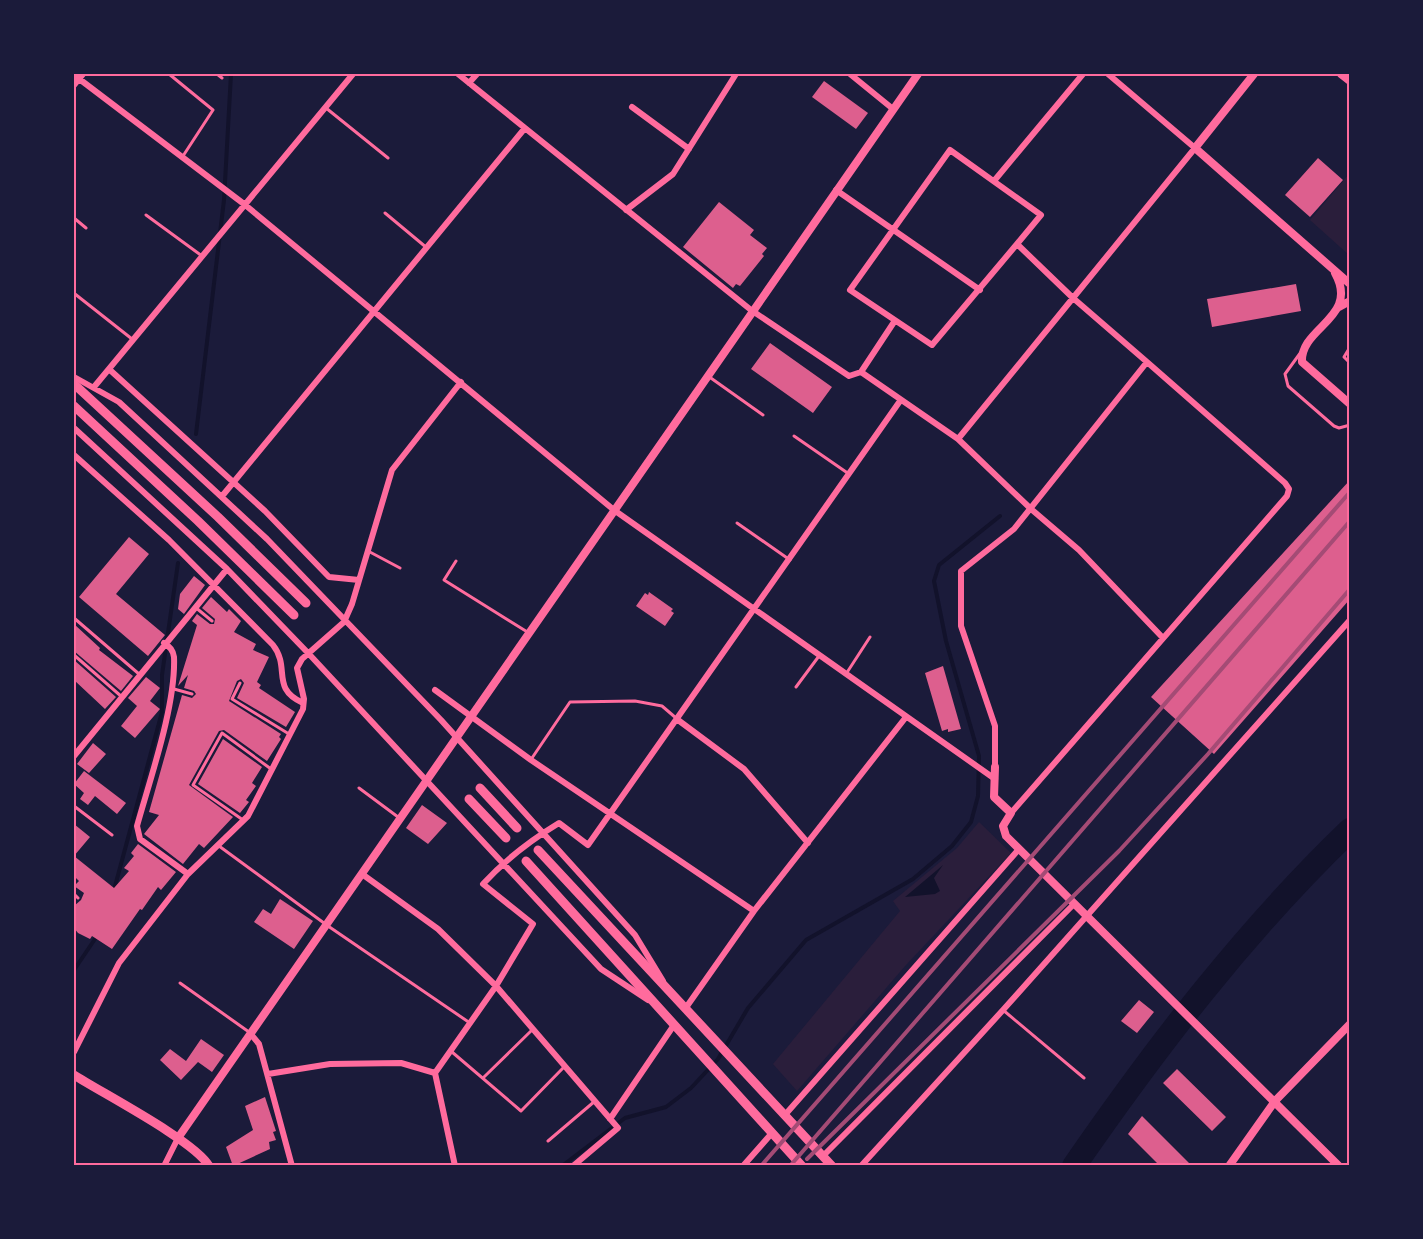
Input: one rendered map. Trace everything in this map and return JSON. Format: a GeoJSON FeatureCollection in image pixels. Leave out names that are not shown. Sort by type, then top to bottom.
{"type":"FeatureCollection","features":[{"type":"Feature","properties":{"kind":"main road"},"geometry":{"type":"LineString","coordinates":[[178,1138],[428,782],[751,310],[918,74]]}},
{"type":"Feature","properties":{"kind":"main road"},"geometry":{"type":"LineString","coordinates":[[74,384],[210,509],[306,603]]}},
{"type":"Feature","properties":{"kind":"main road"},"geometry":{"type":"LineString","coordinates":[[74,406],[198,521],[294,615]]}},
{"type":"Feature","properties":{"kind":"main road"},"geometry":{"type":"LineString","coordinates":[[480,788],[517,828]]}},
{"type":"Feature","properties":{"kind":"main road"},"geometry":{"type":"LineString","coordinates":[[469,799],[506,838]]}},
{"type":"Feature","properties":{"kind":"main road"},"geometry":{"type":"LineString","coordinates":[[538,850],[666,985],[716,1044],[832,1166]]}},
{"type":"Feature","properties":{"kind":"main road"},"geometry":{"type":"LineString","coordinates":[[526,861],[802,1166]]}},
{"type":"Feature","properties":{"kind":"main road"},"geometry":{"type":"LineString","coordinates":[[74,1075],[178,1138],[198,1152],[209,1166]]}},
{"type":"Feature","properties":{"kind":"street"},"geometry":{"type":"LineString","coordinates":[[94,387],[353,74]]}},
{"type":"Feature","properties":{"kind":"street"},"geometry":{"type":"LineString","coordinates":[[458,74],[751,310],[849,376],[861,372],[894,322]]}},
{"type":"Feature","properties":{"kind":"street"},"geometry":{"type":"LineString","coordinates":[[470,83],[477,74]]}},
{"type":"Feature","properties":{"kind":"street"},"geometry":{"type":"LineString","coordinates":[[626,210],[673,174],[736,74]]}},
{"type":"Feature","properties":{"kind":"street"},"geometry":{"type":"LineString","coordinates":[[850,74],[893,109]]}},
{"type":"Feature","properties":{"kind":"street"},"geometry":{"type":"LineString","coordinates":[[994,181],[1083,74]]}},
{"type":"Feature","properties":{"kind":"street"},"geometry":{"type":"LineString","coordinates":[[1108,74],[1350,284]]}},
{"type":"Feature","properties":{"kind":"street"},"geometry":{"type":"LineString","coordinates":[[958,439],[1254,74]]}},
{"type":"Feature","properties":{"kind":"street"},"geometry":{"type":"LineString","coordinates":[[1341,74],[1350,81]]}},
{"type":"Feature","properties":{"kind":"street"},"geometry":{"type":"LineString","coordinates":[[74,85],[79,75],[244,204],[614,510],[819,657],[995,779]]}},
{"type":"Feature","properties":{"kind":"street"},"geometry":{"type":"LineString","coordinates":[[632,107],[689,149]]}},
{"type":"Feature","properties":{"kind":"street"},"geometry":{"type":"LineString","coordinates":[[223,495],[525,128]]}},
{"type":"Feature","properties":{"kind":"street"},"geometry":{"type":"LineString","coordinates":[[950,150],[994,181],[1041,215],[932,345],[894,322],[850,290],[950,150]]}},
{"type":"Feature","properties":{"kind":"street"},"geometry":{"type":"LineString","coordinates":[[836,190],[980,290]]}},
{"type":"Feature","properties":{"kind":"street"},"geometry":{"type":"LineString","coordinates":[[1017,244],[1073,297],[1286,483],[1289,489],[1287,496],[1011,813],[1004,822],[1003,830],[1019,849],[1339,1166]]}},
{"type":"Feature","properties":{"kind":"street"},"geometry":{"type":"LineString","coordinates":[[1333,269],[1340,289],[1339,307]]}},
{"type":"Feature","properties":{"kind":"street"},"geometry":{"type":"LineString","coordinates":[[1350,301],[1339,307],[1303,350],[1302,362],[1350,404]]}},
{"type":"Feature","properties":{"kind":"street"},"geometry":{"type":"LineString","coordinates":[[1011,813],[995,800],[995,726],[961,626],[961,571],[1014,529],[1148,362]]}},
{"type":"Feature","properties":{"kind":"street"},"geometry":{"type":"LineString","coordinates":[[110,370],[234,483],[329,576],[359,580]]}},
{"type":"Feature","properties":{"kind":"street"},"geometry":{"type":"LineString","coordinates":[[861,372],[958,439],[1031,509],[1078,550],[1162,638]]}},
{"type":"Feature","properties":{"kind":"street"},"geometry":{"type":"LineString","coordinates":[[74,377],[119,402],[223,495],[457,739],[635,935],[666,985]]}},
{"type":"Feature","properties":{"kind":"street"},"geometry":{"type":"LineString","coordinates":[[74,1052],[119,963],[188,873],[243,820],[272,769],[303,704],[297,669],[309,654],[345,622],[392,470],[461,382]]}},
{"type":"Feature","properties":{"kind":"street"},"geometry":{"type":"LineString","coordinates":[[455,1166],[435,1073],[496,986],[533,924],[483,884],[541,833],[559,823],[588,845],[900,401]]}},
{"type":"Feature","properties":{"kind":"street"},"geometry":{"type":"LineString","coordinates":[[74,428],[227,569],[309,654],[502,865],[601,969],[655,1004]]}},
{"type":"Feature","properties":{"kind":"street"},"geometry":{"type":"LineString","coordinates":[[74,455],[169,540],[276,650],[280,656],[285,689],[294,699],[303,704]]}},
{"type":"Feature","properties":{"kind":"street"},"geometry":{"type":"LineString","coordinates":[[74,756],[141,675],[164,643],[227,569]]}},
{"type":"Feature","properties":{"kind":"street"},"geometry":{"type":"LineString","coordinates":[[864,1165],[1350,620]]}},
{"type":"Feature","properties":{"kind":"street"},"geometry":{"type":"LineString","coordinates":[[164,643],[171,648],[174,656],[168,711],[137,826],[140,839],[188,873]]}},
{"type":"Feature","properties":{"kind":"street"},"geometry":{"type":"LineString","coordinates":[[435,690],[531,760],[754,911]]}},
{"type":"Feature","properties":{"kind":"street"},"geometry":{"type":"LineString","coordinates":[[685,1009],[754,911],[906,717]]}},
{"type":"Feature","properties":{"kind":"street"},"geometry":{"type":"LineString","coordinates":[[678,720],[744,769],[808,843]]}},
{"type":"Feature","properties":{"kind":"street"},"geometry":{"type":"LineString","coordinates":[[783,1116],[1019,849]]}},
{"type":"Feature","properties":{"kind":"street"},"geometry":{"type":"LineString","coordinates":[[362,874],[438,929],[496,986],[618,1128],[573,1166]]}},
{"type":"Feature","properties":{"kind":"street"},"geometry":{"type":"LineString","coordinates":[[823,1156],[1074,904]]}},
{"type":"Feature","properties":{"kind":"street"},"geometry":{"type":"LineString","coordinates":[[611,1119],[674,1025]]}},
{"type":"Feature","properties":{"kind":"street"},"geometry":{"type":"LineString","coordinates":[[1229,1166],[1275,1101],[1348,1028]]}},
{"type":"Feature","properties":{"kind":"street"},"geometry":{"type":"LineString","coordinates":[[250,1033],[259,1044],[292,1166]]}},
{"type":"Feature","properties":{"kind":"street"},"geometry":{"type":"LineString","coordinates":[[268,1074],[330,1064],[401,1063],[435,1073]]}},
{"type":"Feature","properties":{"kind":"street"},"geometry":{"type":"LineString","coordinates":[[742,1166],[772,1133]]}},
{"type":"Feature","properties":{"kind":"street"},"geometry":{"type":"LineString","coordinates":[[164,1166],[178,1138]]}},
{"type":"Feature","properties":{"kind":"lane"},"geometry":{"type":"LineString","coordinates":[[169,74],[213,110],[183,157]]}},
{"type":"Feature","properties":{"kind":"lane"},"geometry":{"type":"LineString","coordinates":[[217,74],[222,78]]}},
{"type":"Feature","properties":{"kind":"lane"},"geometry":{"type":"LineString","coordinates":[[326,108],[388,158]]}},
{"type":"Feature","properties":{"kind":"lane"},"geometry":{"type":"LineString","coordinates":[[385,213],[427,248]]}},
{"type":"Feature","properties":{"kind":"lane"},"geometry":{"type":"LineString","coordinates":[[146,215],[202,256]]}},
{"type":"Feature","properties":{"kind":"lane"},"geometry":{"type":"LineString","coordinates":[[74,218],[86,228]]}},
{"type":"Feature","properties":{"kind":"lane"},"geometry":{"type":"LineString","coordinates":[[75,294],[133,340]]}},
{"type":"Feature","properties":{"kind":"lane"},"geometry":{"type":"LineString","coordinates":[[1350,347],[1344,357],[1350,363]]}},
{"type":"Feature","properties":{"kind":"lane"},"geometry":{"type":"LineString","coordinates":[[1303,350],[1285,374],[1288,386],[1334,426],[1339,428],[1350,424]]}},
{"type":"Feature","properties":{"kind":"lane"},"geometry":{"type":"LineString","coordinates":[[706,375],[763,415]]}},
{"type":"Feature","properties":{"kind":"lane"},"geometry":{"type":"LineString","coordinates":[[794,436],[849,474]]}},
{"type":"Feature","properties":{"kind":"lane"},"geometry":{"type":"LineString","coordinates":[[737,523],[790,560]]}},
{"type":"Feature","properties":{"kind":"lane"},"geometry":{"type":"LineString","coordinates":[[368,551],[400,568]]}},
{"type":"Feature","properties":{"kind":"lane"},"geometry":{"type":"LineString","coordinates":[[456,561],[444,580],[530,634]]}},
{"type":"Feature","properties":{"kind":"lane"},"geometry":{"type":"LineString","coordinates":[[195,607],[212,621]]}},
{"type":"Feature","properties":{"kind":"lane"},"geometry":{"type":"LineString","coordinates":[[74,618],[141,675]]}},
{"type":"Feature","properties":{"kind":"lane"},"geometry":{"type":"LineString","coordinates":[[846,674],[870,637]]}},
{"type":"Feature","properties":{"kind":"lane"},"geometry":{"type":"LineString","coordinates":[[74,655],[122,697]]}},
{"type":"Feature","properties":{"kind":"lane"},"geometry":{"type":"LineString","coordinates":[[796,687],[819,657]]}},
{"type":"Feature","properties":{"kind":"lane"},"geometry":{"type":"LineString","coordinates":[[240,683],[232,699],[289,734]]}},
{"type":"Feature","properties":{"kind":"lane"},"geometry":{"type":"LineString","coordinates":[[170,688],[192,694]]}},
{"type":"Feature","properties":{"kind":"lane"},"geometry":{"type":"LineString","coordinates":[[531,760],[570,702],[635,701],[662,706],[678,720]]}},
{"type":"Feature","properties":{"kind":"lane"},"geometry":{"type":"LineString","coordinates":[[243,820],[193,785],[222,733],[272,769]]}},
{"type":"Feature","properties":{"kind":"lane"},"geometry":{"type":"LineString","coordinates":[[359,788],[401,819]]}},
{"type":"Feature","properties":{"kind":"lane"},"geometry":{"type":"LineString","coordinates":[[74,806],[112,835]]}},
{"type":"Feature","properties":{"kind":"lane"},"geometry":{"type":"LineString","coordinates":[[217,845],[328,926],[470,1023]]}},
{"type":"Feature","properties":{"kind":"lane"},"geometry":{"type":"LineString","coordinates":[[74,894],[78,898]]}},
{"type":"Feature","properties":{"kind":"lane"},"geometry":{"type":"LineString","coordinates":[[180,983],[250,1033]]}},
{"type":"Feature","properties":{"kind":"lane"},"geometry":{"type":"LineString","coordinates":[[1003,1010],[1084,1078]]}},
{"type":"Feature","properties":{"kind":"lane"},"geometry":{"type":"LineString","coordinates":[[484,1077],[533,1029]]}},
{"type":"Feature","properties":{"kind":"lane"},"geometry":{"type":"LineString","coordinates":[[450,1050],[521,1111],[565,1066]]}},
{"type":"Feature","properties":{"kind":"lane"},"geometry":{"type":"LineString","coordinates":[[548,1141],[594,1101]]}},
{"type":"Feature","properties":{"kind":"shaded area"},"geometry":{"type":"Polygon","coordinates":[[[1349,174],[1349,255],[1310,220],[1349,174]]]}},
{"type":"Feature","properties":{"kind":"shaded area"},"geometry":{"type":"Polygon","coordinates":[[[979,822],[1011,853],[906,965],[797,1091],[773,1064],[900,911],[893,901],[957,848],[979,822]]]}},
{"type":"Feature","properties":{"kind":"shaded area"},"geometry":{"type":"Polygon","coordinates":[[[943,865],[934,878],[940,891],[935,894],[905,897],[943,865]]]}},
{"type":"Feature","properties":{"kind":"building"},"geometry":{"type":"Polygon","coordinates":[[[824,81],[868,113],[856,129],[812,97],[824,81]]]}},
{"type":"Feature","properties":{"kind":"building"},"geometry":{"type":"Polygon","coordinates":[[[1318,158],[1343,180],[1310,217],[1285,195],[1318,158]]]}},
{"type":"Feature","properties":{"kind":"building"},"geometry":{"type":"Polygon","coordinates":[[[719,202],[754,230],[750,235],[767,248],[762,254],[764,256],[740,286],[736,284],[733,288],[683,247],[719,202]]]}},
{"type":"Feature","properties":{"kind":"building"},"geometry":{"type":"Polygon","coordinates":[[[1296,284],[1301,311],[1212,327],[1207,299],[1296,284]]]}},
{"type":"Feature","properties":{"kind":"building"},"geometry":{"type":"Polygon","coordinates":[[[770,343],[832,387],[813,413],[751,369],[770,343]]]}},
{"type":"Feature","properties":{"kind":"building"},"geometry":{"type":"Polygon","coordinates":[[[1350,480],[1350,599],[1214,754],[1151,697],[1350,480]]]}},
{"type":"Feature","properties":{"kind":"building"},"geometry":{"type":"Polygon","coordinates":[[[129,537],[149,554],[116,594],[165,635],[148,656],[79,597],[129,537]]]}},
{"type":"Feature","properties":{"kind":"building"},"geometry":{"type":"Polygon","coordinates":[[[194,576],[205,585],[184,614],[178,609],[180,594],[194,576]]]}},
{"type":"Feature","properties":{"kind":"building"},"geometry":{"type":"Polygon","coordinates":[[[649,592],[673,609],[671,611],[674,613],[665,626],[636,606],[645,593],[648,595],[649,592]]]}},
{"type":"Feature","properties":{"kind":"building"},"geometry":{"type":"Polygon","coordinates":[[[211,597],[227,612],[229,609],[241,621],[234,632],[256,644],[253,650],[269,657],[257,682],[261,685],[259,688],[295,712],[286,727],[237,698],[244,683],[241,679],[237,681],[229,701],[281,734],[279,737],[281,739],[267,761],[224,730],[219,731],[189,785],[233,817],[204,848],[199,844],[183,864],[144,834],[159,815],[149,812],[182,695],[192,698],[196,694],[184,688],[188,675],[178,686],[197,625],[192,621],[197,614],[210,624],[214,624],[215,619],[202,608],[211,597]]]}},
{"type":"Feature","properties":{"kind":"building"},"geometry":{"type":"Polygon","coordinates":[[[74,624],[100,648],[99,650],[133,676],[121,691],[74,651],[74,624]]]}},
{"type":"Feature","properties":{"kind":"building"},"geometry":{"type":"Polygon","coordinates":[[[74,660],[116,697],[105,709],[74,680],[74,660]]]}},
{"type":"Feature","properties":{"kind":"building"},"geometry":{"type":"Polygon","coordinates":[[[943,666],[961,729],[948,732],[948,729],[942,731],[925,673],[943,666]]]}},
{"type":"Feature","properties":{"kind":"building"},"geometry":{"type":"Polygon","coordinates":[[[146,677],[160,688],[150,701],[160,709],[135,738],[121,726],[137,706],[128,698],[146,677]]]}},
{"type":"Feature","properties":{"kind":"building"},"geometry":{"type":"Polygon","coordinates":[[[223,739],[262,767],[252,783],[256,786],[246,800],[249,802],[240,813],[198,784],[223,739]]]}},
{"type":"Feature","properties":{"kind":"building"},"geometry":{"type":"Polygon","coordinates":[[[93,743],[106,754],[89,773],[77,764],[93,743]]]}},
{"type":"Feature","properties":{"kind":"building"},"geometry":{"type":"Polygon","coordinates":[[[84,771],[126,803],[117,814],[95,796],[88,805],[80,799],[84,793],[74,784],[84,771]]]}},
{"type":"Feature","properties":{"kind":"building"},"geometry":{"type":"Polygon","coordinates":[[[422,805],[447,823],[428,844],[406,828],[422,805]]]}},
{"type":"Feature","properties":{"kind":"building"},"geometry":{"type":"Polygon","coordinates":[[[74,824],[90,837],[74,856],[74,824]]]}},
{"type":"Feature","properties":{"kind":"building"},"geometry":{"type":"Polygon","coordinates":[[[138,844],[176,872],[161,890],[158,887],[112,949],[92,936],[90,939],[78,933],[74,928],[74,906],[81,900],[84,893],[74,886],[79,881],[74,876],[74,856],[114,888],[129,871],[124,868],[134,856],[131,853],[138,844]]]}},
{"type":"Feature","properties":{"kind":"building"},"geometry":{"type":"Polygon","coordinates":[[[280,899],[313,921],[294,949],[254,922],[263,909],[271,914],[280,899]]]}},
{"type":"Feature","properties":{"kind":"building"},"geometry":{"type":"Polygon","coordinates":[[[1139,1000],[1154,1012],[1137,1033],[1121,1021],[1139,1000]]]}},
{"type":"Feature","properties":{"kind":"building"},"geometry":{"type":"Polygon","coordinates":[[[201,1039],[224,1055],[212,1072],[198,1062],[181,1080],[160,1060],[170,1049],[186,1061],[201,1039]]]}},
{"type":"Feature","properties":{"kind":"building"},"geometry":{"type":"Polygon","coordinates":[[[1177,1069],[1226,1117],[1212,1131],[1163,1083],[1177,1069]]]}},
{"type":"Feature","properties":{"kind":"building"},"geometry":{"type":"Polygon","coordinates":[[[265,1097],[276,1131],[273,1132],[276,1140],[269,1142],[270,1149],[233,1166],[226,1147],[253,1130],[245,1106],[265,1097]]]}},
{"type":"Feature","properties":{"kind":"building"},"geometry":{"type":"Polygon","coordinates":[[[1142,1116],[1192,1166],[1160,1166],[1128,1134],[1142,1116]]]}},
{"type":"Feature","properties":{"kind":"waterway"},"geometry":{"type":"LineString","coordinates":[[196,434],[224,200],[231,74]]}},
{"type":"Feature","properties":{"kind":"waterway"},"geometry":{"type":"LineString","coordinates":[[562,1166],[625,1118],[666,1107],[691,1088],[718,1059],[748,1008],[806,940],[913,879],[952,846],[971,822],[978,796],[979,756],[946,641],[934,581],[939,565],[1000,516]]}},
{"type":"Feature","properties":{"kind":"waterway"},"geometry":{"type":"LineString","coordinates":[[114,890],[162,712],[162,675],[178,563]]}},
{"type":"Feature","properties":{"kind":"waterway"},"geometry":{"type":"LineString","coordinates":[[1074,1166],[1137,1077],[1238,949],[1274,908],[1350,830]]}},
{"type":"Feature","properties":{"kind":"waterway"},"geometry":{"type":"LineString","coordinates":[[74,970],[97,936]]}},
{"type":"Feature","properties":{"kind":"railway"},"geometry":{"type":"LineString","coordinates":[[761,1166],[1350,492]]}},
{"type":"Feature","properties":{"kind":"railway"},"geometry":{"type":"LineString","coordinates":[[790,1166],[1350,521]]}},
{"type":"Feature","properties":{"kind":"railway"},"geometry":{"type":"LineString","coordinates":[[807,1159],[1119,851],[1208,754],[1350,589]]}}]}
